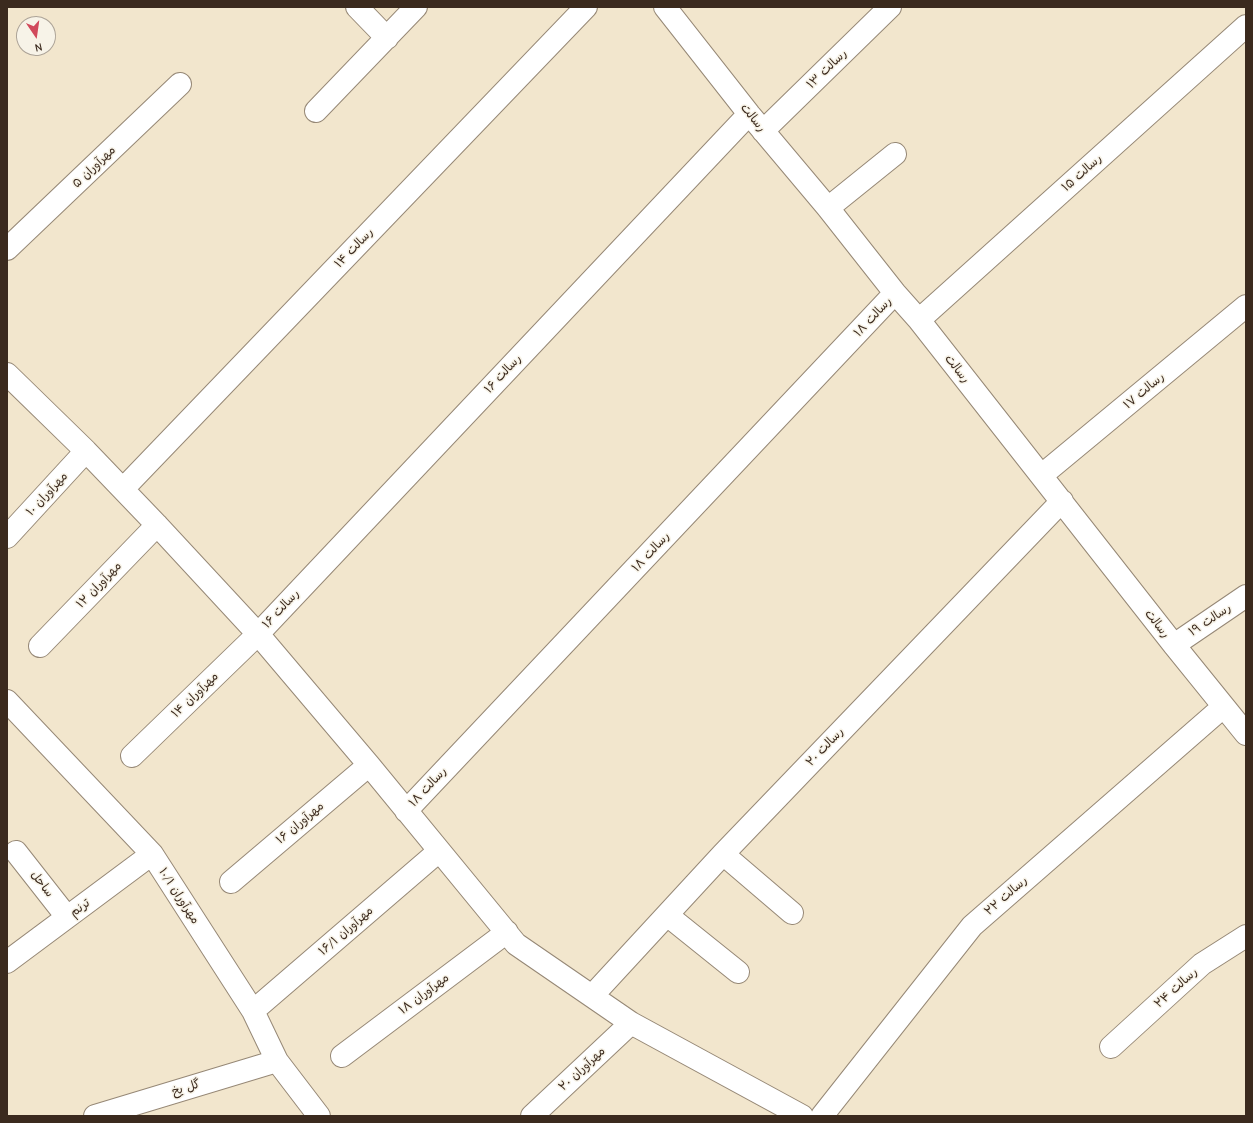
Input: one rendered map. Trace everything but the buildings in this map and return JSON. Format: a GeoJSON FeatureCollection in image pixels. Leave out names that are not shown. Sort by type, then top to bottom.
{"type":"FeatureCollection","features":[{"type":"Feature","properties":{"kind":"street"},"geometry":{"type":"LineString","coordinates":[[357,7],[387,38]]}},
{"type":"Feature","properties":{"kind":"street"},"geometry":{"type":"LineString","coordinates":[[316,112],[416,7]]}},
{"type":"Feature","properties":{"kind":"street","name":"رسالت ۱۴"},"geometry":{"type":"LineString","coordinates":[[123,489],[586,7]]}},
{"type":"Feature","properties":{"kind":"street","name":"رسالت"},"geometry":{"type":"LineString","coordinates":[[665,7],[749,114],[828,208],[895,293],[919,320],[1174,645],[1246,734]]}},
{"type":"Feature","properties":{"kind":"street","name":"رسالت ۱۳"},"geometry":{"type":"LineString","coordinates":[[763,131],[890,7]]}},
{"type":"Feature","properties":{"kind":"street","name":"رسالت ۱۵"},"geometry":{"type":"LineString","coordinates":[[919,320],[1246,26]]}},
{"type":"Feature","properties":{"kind":"street","name":"مهرآوران ۵"},"geometry":{"type":"LineString","coordinates":[[7,249],[180,84]]}},
{"type":"Feature","properties":{"kind":"street","name":"رسالت ۱۶"},"geometry":{"type":"LineString","coordinates":[[258,634],[749,114]]}},
{"type":"Feature","properties":{"kind":"street"},"geometry":{"type":"LineString","coordinates":[[828,208],[895,154]]}},
{"type":"Feature","properties":{"kind":"street","name":"رسالت ۱۸"},"geometry":{"type":"LineString","coordinates":[[406,811],[895,293]]}},
{"type":"Feature","properties":{"kind":"street","name":"رسالت ۱۷"},"geometry":{"type":"LineString","coordinates":[[1042,475],[1246,306]]}},
{"type":"Feature","properties":{"kind":"street"},"geometry":{"type":"LineString","coordinates":[[7,374],[123,489],[258,634],[369,765],[516,944],[631,1023],[802,1116]]}},
{"type":"Feature","properties":{"kind":"street","name":"مهرآوران ۱۰"},"geometry":{"type":"LineString","coordinates":[[7,537],[86,451]]}},
{"type":"Feature","properties":{"kind":"street","name":"رسالت ۲۰"},"geometry":{"type":"LineString","coordinates":[[592,996],[723,854],[1062,501]]}},
{"type":"Feature","properties":{"kind":"street","name":"مهرآوران ۱۲"},"geometry":{"type":"LineString","coordinates":[[40,646],[157,525]]}},
{"type":"Feature","properties":{"kind":"street","name":"رسالت ۱۹"},"geometry":{"type":"LineString","coordinates":[[1174,645],[1246,596]]}},
{"type":"Feature","properties":{"kind":"street","name":"۱۴ مهرآوران"},"geometry":{"type":"LineString","coordinates":[[132,756],[258,634]]}},
{"type":"Feature","properties":{"kind":"street","name":"مهرآوران ۱۰/۱"},"geometry":{"type":"LineString","coordinates":[[7,701],[152,854],[253,1011],[276,1061],[319,1116]]}},
{"type":"Feature","properties":{"kind":"street","name":"رسالت ۲۲"},"geometry":{"type":"LineString","coordinates":[[822,1116],[972,926],[1223,707]]}},
{"type":"Feature","properties":{"kind":"street","name":"مهرآوران ۱۶"},"geometry":{"type":"LineString","coordinates":[[231,882],[369,765]]}},
{"type":"Feature","properties":{"kind":"street","name":"مهرآوران ۱۶/۱"},"geometry":{"type":"LineString","coordinates":[[253,1011],[439,851]]}},
{"type":"Feature","properties":{"kind":"street","name":"ساحل"},"geometry":{"type":"LineString","coordinates":[[16,852],[67,917]]}},
{"type":"Feature","properties":{"kind":"street","name":"ترنم"},"geometry":{"type":"LineString","coordinates":[[7,962],[152,854]]}},
{"type":"Feature","properties":{"kind":"street"},"geometry":{"type":"LineString","coordinates":[[723,854],[792,913]]}},
{"type":"Feature","properties":{"kind":"street"},"geometry":{"type":"LineString","coordinates":[[667,915],[738,972]]}},
{"type":"Feature","properties":{"kind":"street","name":"مهرآوران ۱۸"},"geometry":{"type":"LineString","coordinates":[[342,1056],[507,932]]}},
{"type":"Feature","properties":{"kind":"street","name":"رسالت ۲۴"},"geometry":{"type":"LineString","coordinates":[[1111,1047],[1202,964],[1246,936]]}},
{"type":"Feature","properties":{"kind":"street","name":"مهرآوران ۲۰"},"geometry":{"type":"LineString","coordinates":[[532,1116],[631,1023]]}},
{"type":"Feature","properties":{"kind":"street","name":"گل یخ"},"geometry":{"type":"LineString","coordinates":[[95,1116],[276,1061]]}}]}
